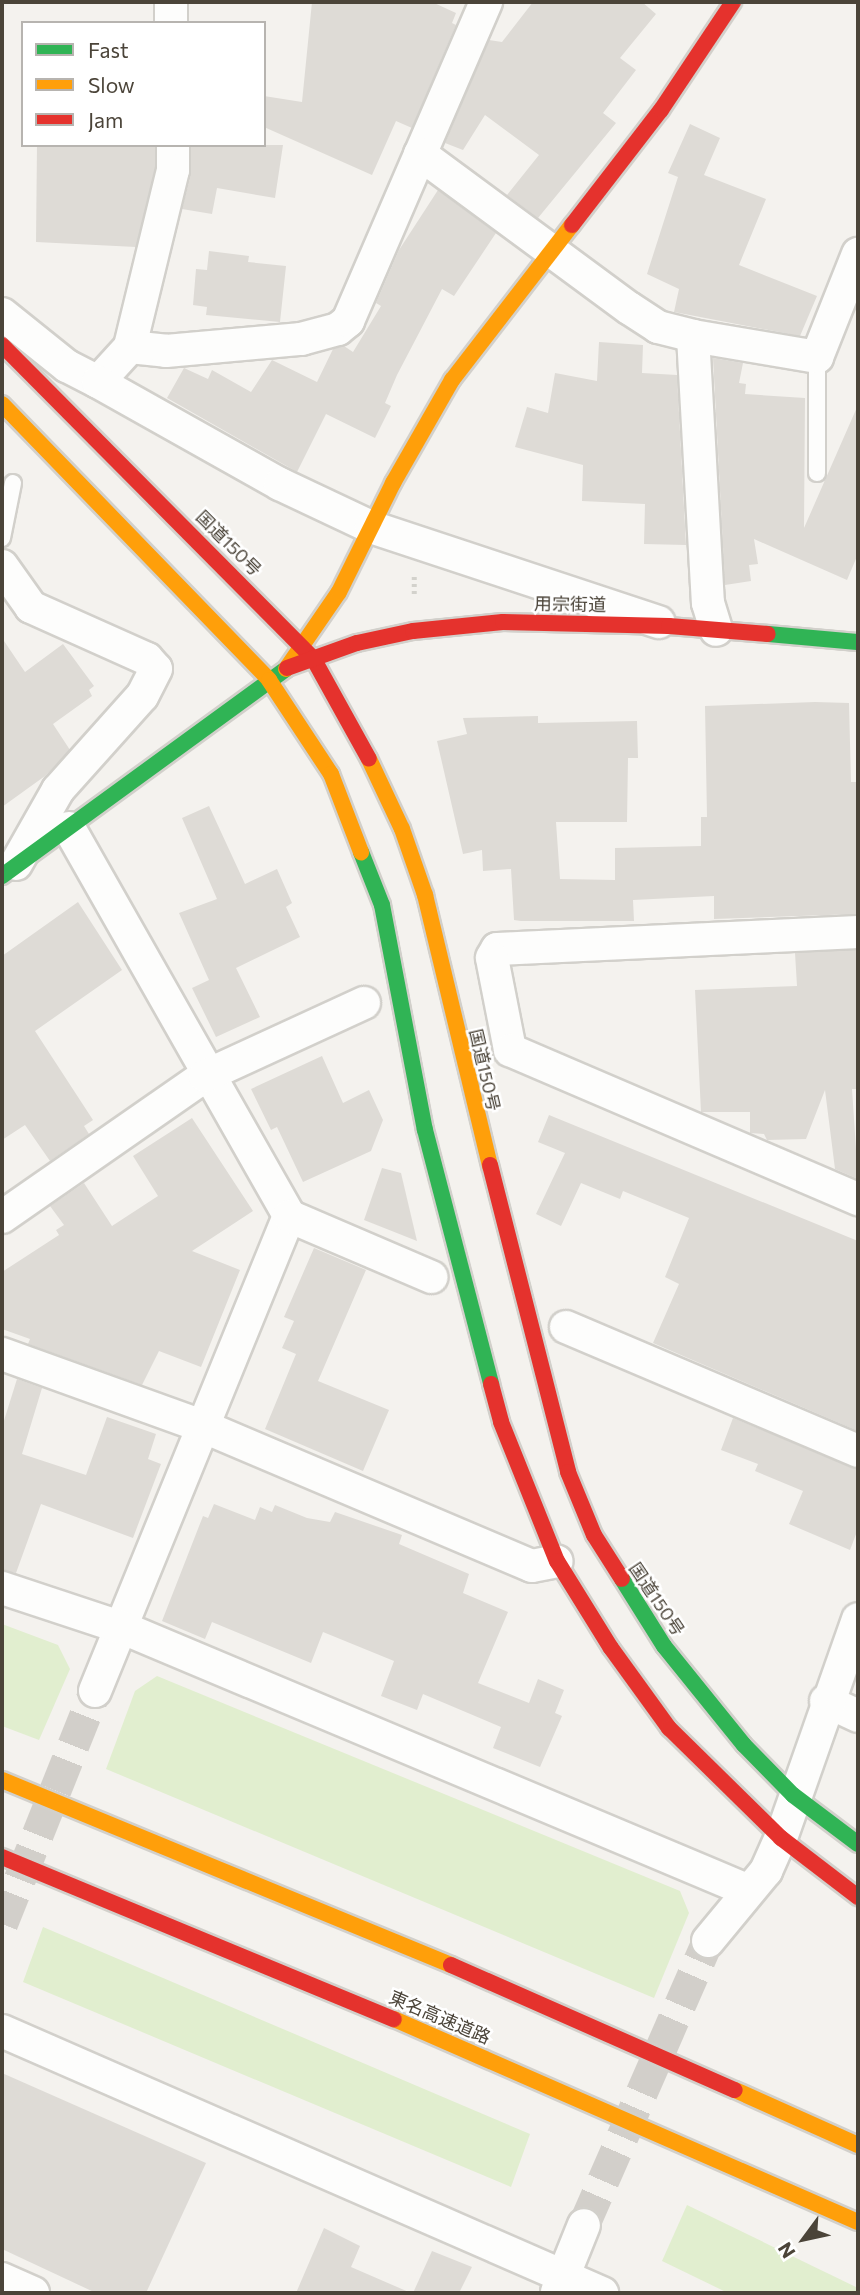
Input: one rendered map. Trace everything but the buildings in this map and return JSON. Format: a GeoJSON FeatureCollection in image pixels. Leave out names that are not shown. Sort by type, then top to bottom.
{"type":"FeatureCollection","features":[{"type":"Feature","properties":{"kind":"main road"},"geometry":{"type":"LineString","coordinates":[[308,653],[371,527],[452,380],[662,110],[733,2]]}},
{"type":"Feature","properties":{"kind":"main road","name":"国道150号"},"geometry":{"type":"LineString","coordinates":[[2,345],[308,653],[375,768],[425,895],[469,1092],[568,1472],[614,1571],[664,1646],[744,1745],[793,1795],[858,1844]]}},
{"type":"Feature","properties":{"kind":"main road"},"geometry":{"type":"LineString","coordinates":[[2,404],[269,680],[331,774],[378,892],[425,1130],[501,1422],[557,1561],[611,1648],[669,1728],[781,1838],[858,1897]]}},
{"type":"Feature","properties":{"kind":"main road","name":"用宗街道"},"geometry":{"type":"LineString","coordinates":[[269,680],[308,653],[413,631],[503,622],[669,626],[858,642]]}},
{"type":"Feature","properties":{"kind":"main road"},"geometry":{"type":"LineString","coordinates":[[8,872],[269,680]]}},
{"type":"Feature","properties":{"kind":"main road"},"geometry":{"type":"LineString","coordinates":[[2,1780],[383,1935],[858,2145]]}},
{"type":"Feature","properties":{"kind":"main road","name":"東名高速道路"},"geometry":{"type":"LineString","coordinates":[[2,1857],[324,1988],[858,2222]]}},
{"type":"Feature","properties":{"kind":"street"},"geometry":{"type":"LineString","coordinates":[[171,2],[171,21]]}},
{"type":"Feature","properties":{"kind":"street"},"geometry":{"type":"LineString","coordinates":[[130,347],[166,351],[288,341],[338,329],[348,321],[420,155],[477,5]]}},
{"type":"Feature","properties":{"kind":"street"},"geometry":{"type":"LineString","coordinates":[[98,382],[130,347],[173,170],[173,147]]}},
{"type":"Feature","properties":{"kind":"street"},"geometry":{"type":"LineString","coordinates":[[420,155],[552,253],[658,327],[693,335],[817,357],[858,254]]}},
{"type":"Feature","properties":{"kind":"street"},"geometry":{"type":"LineString","coordinates":[[2,314],[67,366],[280,484],[371,527],[508,574],[620,606],[669,626]]}},
{"type":"Feature","properties":{"kind":"street"},"geometry":{"type":"LineString","coordinates":[[693,335],[708,603],[716,630]]}},
{"type":"Feature","properties":{"kind":"street"},"geometry":{"type":"LineString","coordinates":[[2,566],[31,607],[147,659],[156,669],[142,696],[58,790],[8,872]]}},
{"type":"Feature","properties":{"kind":"street"},"geometry":{"type":"LineString","coordinates":[[68,828],[205,1076],[289,1216],[431,1277]]}},
{"type":"Feature","properties":{"kind":"street"},"geometry":{"type":"LineString","coordinates":[[858,932],[497,949],[492,958],[510,1050],[858,1199]]}},
{"type":"Feature","properties":{"kind":"street"},"geometry":{"type":"LineString","coordinates":[[2,1217],[205,1076],[364,1003]]}},
{"type":"Feature","properties":{"kind":"street"},"geometry":{"type":"LineString","coordinates":[[95,1691],[123,1628],[202,1426],[289,1216]]}},
{"type":"Feature","properties":{"kind":"street"},"geometry":{"type":"LineString","coordinates":[[566,1327],[858,1451]]}},
{"type":"Feature","properties":{"kind":"street"},"geometry":{"type":"LineString","coordinates":[[2,1354],[202,1426],[532,1566],[557,1561]]}},
{"type":"Feature","properties":{"kind":"street"},"geometry":{"type":"LineString","coordinates":[[2,1588],[123,1628],[747,1890]]}},
{"type":"Feature","properties":{"kind":"street"},"geometry":{"type":"LineString","coordinates":[[708,1941],[765,1871],[781,1838],[826,1701],[858,1619]]}},
{"type":"Feature","properties":{"kind":"street"},"geometry":{"type":"LineString","coordinates":[[826,1701],[858,1716]]}},
{"type":"Feature","properties":{"kind":"street"},"geometry":{"type":"LineString","coordinates":[[2,2031],[560,2284],[601,2293]]}},
{"type":"Feature","properties":{"kind":"street"},"geometry":{"type":"LineString","coordinates":[[560,2284],[584,2225]]}},
{"type":"Feature","properties":{"kind":"street"},"geometry":{"type":"LineString","coordinates":[[2,2279],[33,2293]]}},
{"type":"Feature","properties":{"kind":"lane"},"geometry":{"type":"LineString","coordinates":[[817,357],[817,473]]}},
{"type":"Feature","properties":{"kind":"lane"},"geometry":{"type":"LineString","coordinates":[[2,538],[13,483]]}},
{"type":"Feature","properties":{"kind":"green space"},"geometry":{"type":"Polygon","coordinates":[[[2,1624],[58,1645],[70,1669],[39,1740],[2,1726],[2,1624]]]}},
{"type":"Feature","properties":{"kind":"green space"},"geometry":{"type":"Polygon","coordinates":[[[157,1676],[680,1891],[689,1913],[654,1998],[106,1769],[135,1691],[157,1676]]]}},
{"type":"Feature","properties":{"kind":"green space"},"geometry":{"type":"Polygon","coordinates":[[[43,1927],[530,2134],[511,2187],[23,1982],[43,1927]]]}},
{"type":"Feature","properties":{"kind":"green space"},"geometry":{"type":"Polygon","coordinates":[[[687,2205],[858,2288],[858,2293],[728,2293],[662,2261],[687,2205]]]}},
{"type":"Feature","properties":{"kind":"tunnel"},"geometry":{"type":"LineString","coordinates":[[2,1924],[95,1691]]}},
{"type":"Feature","properties":{"kind":"tunnel"},"geometry":{"type":"LineString","coordinates":[[584,2225],[708,1941]]}},
{"type":"Feature","properties":{"kind":"traffic: fast"},"geometry":{"type":"LineString","coordinates":[[768,634],[858,642]]}},
{"type":"Feature","properties":{"kind":"traffic: fast"},"geometry":{"type":"LineString","coordinates":[[2,876],[286,669]]}},
{"type":"Feature","properties":{"kind":"traffic: fast"},"geometry":{"type":"LineString","coordinates":[[361,852],[382,905],[425,1130],[491,1384]]}},
{"type":"Feature","properties":{"kind":"traffic: fast"},"geometry":{"type":"LineString","coordinates":[[622,1579],[664,1646],[744,1745],[793,1795],[858,1844]]}},
{"type":"Feature","properties":{"kind":"traffic: slow"},"geometry":{"type":"LineString","coordinates":[[286,669],[339,592],[393,483],[452,380],[572,225]]}},
{"type":"Feature","properties":{"kind":"traffic: slow"},"geometry":{"type":"LineString","coordinates":[[2,404],[269,680],[331,774],[361,852]]}},
{"type":"Feature","properties":{"kind":"traffic: slow"},"geometry":{"type":"LineString","coordinates":[[369,759],[402,829],[425,895],[490,1165]]}},
{"type":"Feature","properties":{"kind":"traffic: slow"},"geometry":{"type":"LineString","coordinates":[[2,1780],[451,1965]]}},
{"type":"Feature","properties":{"kind":"traffic: slow"},"geometry":{"type":"LineString","coordinates":[[394,2019],[858,2222]]}},
{"type":"Feature","properties":{"kind":"traffic: slow"},"geometry":{"type":"LineString","coordinates":[[735,2090],[858,2145]]}},
{"type":"Feature","properties":{"kind":"traffic: jam"},"geometry":{"type":"LineString","coordinates":[[572,225],[661,110],[733,2]]}},
{"type":"Feature","properties":{"kind":"traffic: jam"},"geometry":{"type":"LineString","coordinates":[[2,345],[313,658],[369,759]]}},
{"type":"Feature","properties":{"kind":"traffic: jam"},"geometry":{"type":"LineString","coordinates":[[287,668],[357,643],[413,631],[503,622],[669,626],[768,634]]}},
{"type":"Feature","properties":{"kind":"traffic: jam"},"geometry":{"type":"LineString","coordinates":[[490,1165],[568,1472],[594,1535],[622,1579]]}},
{"type":"Feature","properties":{"kind":"traffic: jam"},"geometry":{"type":"LineString","coordinates":[[491,1384],[501,1422],[557,1561],[611,1648],[669,1728],[781,1838],[858,1897]]}},
{"type":"Feature","properties":{"kind":"traffic: jam"},"geometry":{"type":"LineString","coordinates":[[2,1857],[394,2019]]}},
{"type":"Feature","properties":{"kind":"traffic: jam"},"geometry":{"type":"LineString","coordinates":[[451,1965],[735,2090]]}}]}
